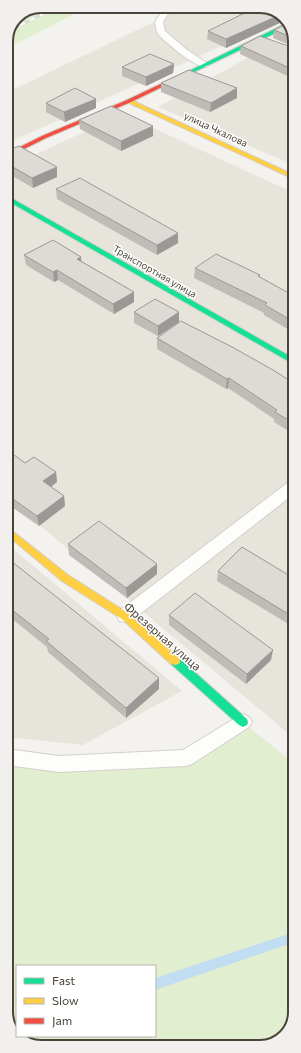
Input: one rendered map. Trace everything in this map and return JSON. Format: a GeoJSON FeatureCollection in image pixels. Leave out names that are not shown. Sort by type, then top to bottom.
{"type":"FeatureCollection","features":[{"type":"Feature","properties":{"kind":"street"},"geometry":{"type":"LineString","coordinates":[[13,152],[44,137],[130,101],[284,27]]}},
{"type":"Feature","properties":{"kind":"street","name":"улица Чкалова"},"geometry":{"type":"LineString","coordinates":[[130,101],[288,174]]}},
{"type":"Feature","properties":{"kind":"street","name":"Транспортная улица"},"geometry":{"type":"LineString","coordinates":[[13,201],[288,361]]}},
{"type":"Feature","properties":{"kind":"street","name":"Фрезерная улица"},"geometry":{"type":"LineString","coordinates":[[13,536],[65,578],[125,616],[243,722]]}},
{"type":"Feature","properties":{"kind":"lane"},"geometry":{"type":"LineString","coordinates":[[165,13],[159,22],[160,32],[204,66]]}},
{"type":"Feature","properties":{"kind":"lane"},"geometry":{"type":"LineString","coordinates":[[125,616],[288,490]]}},
{"type":"Feature","properties":{"kind":"lane"},"geometry":{"type":"LineString","coordinates":[[13,758],[59,764],[186,758],[243,722]]}},
{"type":"Feature","properties":{"kind":"shaded area"},"geometry":{"type":"Polygon","coordinates":[[[172,13],[262,13],[271,15],[279,20],[13,141],[13,90],[172,13]]]}},
{"type":"Feature","properties":{"kind":"shaded area"},"geometry":{"type":"Polygon","coordinates":[[[260,51],[288,62],[288,162],[158,107],[260,51]]]}},
{"type":"Feature","properties":{"kind":"shaded area"},"geometry":{"type":"Polygon","coordinates":[[[123,114],[288,190],[288,733],[13,503],[13,165],[123,114]]]}},
{"type":"Feature","properties":{"kind":"shaded area"},"geometry":{"type":"Polygon","coordinates":[[[13,549],[182,691],[83,745],[13,738],[13,549]]]}},
{"type":"Feature","properties":{"kind":"green space"},"geometry":{"type":"Polygon","coordinates":[[[40,13],[76,13],[13,45],[15,30],[21,21],[30,15],[40,13]]]}},
{"type":"Feature","properties":{"kind":"green space"},"geometry":{"type":"Polygon","coordinates":[[[243,722],[288,758],[288,1016],[287,1021],[279,1033],[271,1038],[260,1040],[39,1040],[28,1037],[156,1037],[156,965],[16,965],[16,1024],[13,1012],[13,758],[59,764],[186,758],[243,722]]]}},
{"type":"Feature","properties":{"kind":"building"},"geometry":{"type":"Polygon","coordinates":[[[245,13],[262,13],[275,17],[226,39],[208,31],[245,13]]]}},
{"type":"Feature","properties":{"kind":"building"},"geometry":{"type":"Polygon","coordinates":[[[283,26],[287,35],[274,30],[283,26]]]}},
{"type":"Feature","properties":{"kind":"building"},"geometry":{"type":"Polygon","coordinates":[[[260,36],[288,46],[288,67],[241,46],[260,36]]]}},
{"type":"Feature","properties":{"kind":"building"},"geometry":{"type":"Polygon","coordinates":[[[150,54],[174,64],[146,77],[122,67],[150,54]]]}},
{"type":"Feature","properties":{"kind":"building"},"geometry":{"type":"Polygon","coordinates":[[[189,70],[237,88],[211,103],[161,83],[189,70]]]}},
{"type":"Feature","properties":{"kind":"building"},"geometry":{"type":"Polygon","coordinates":[[[75,88],[96,99],[64,112],[46,103],[75,88]]]}},
{"type":"Feature","properties":{"kind":"building"},"geometry":{"type":"Polygon","coordinates":[[[111,106],[153,126],[121,141],[79,120],[111,106]]]}},
{"type":"Feature","properties":{"kind":"building"},"geometry":{"type":"Polygon","coordinates":[[[19,146],[57,167],[32,178],[13,167],[13,148],[19,146]]]}},
{"type":"Feature","properties":{"kind":"building"},"geometry":{"type":"Polygon","coordinates":[[[80,178],[178,233],[157,245],[56,189],[80,178]]]}},
{"type":"Feature","properties":{"kind":"building"},"geometry":{"type":"Polygon","coordinates":[[[53,240],[81,257],[77,259],[134,292],[113,304],[57,270],[53,272],[24,255],[53,240]]]}},
{"type":"Feature","properties":{"kind":"building"},"geometry":{"type":"Polygon","coordinates":[[[216,254],[260,275],[258,276],[288,293],[288,318],[265,305],[267,303],[195,268],[216,254]]]}},
{"type":"Feature","properties":{"kind":"building"},"geometry":{"type":"Polygon","coordinates":[[[155,299],[179,312],[158,326],[134,312],[155,299]]]}},
{"type":"Feature","properties":{"kind":"building"},"geometry":{"type":"Polygon","coordinates":[[[181,321],[273,370],[288,379],[288,420],[275,412],[277,410],[229,378],[227,379],[157,338],[181,321]]]}},
{"type":"Feature","properties":{"kind":"building"},"geometry":{"type":"Polygon","coordinates":[[[13,454],[25,463],[34,457],[56,472],[43,481],[64,496],[37,516],[13,499],[13,454]]]}},
{"type":"Feature","properties":{"kind":"building"},"geometry":{"type":"Polygon","coordinates":[[[99,521],[157,564],[126,588],[68,544],[99,521]]]}},
{"type":"Feature","properties":{"kind":"building"},"geometry":{"type":"Polygon","coordinates":[[[242,547],[288,575],[288,614],[218,571],[242,547]]]}},
{"type":"Feature","properties":{"kind":"building"},"geometry":{"type":"Polygon","coordinates":[[[13,563],[159,678],[126,708],[46,641],[49,639],[13,611],[13,563]]]}},
{"type":"Feature","properties":{"kind":"building"},"geometry":{"type":"Polygon","coordinates":[[[195,593],[273,650],[247,674],[169,615],[195,593]]]}},
{"type":"Feature","properties":{"kind":"waterway"},"geometry":{"type":"LineString","coordinates":[[156,984],[288,939]]}},
{"type":"Feature","properties":{"kind":"railway"},"geometry":{"type":"LineString","coordinates":[[17,27],[45,13]]}},
{"type":"Feature","properties":{"kind":"traffic: fast"},"geometry":{"type":"LineString","coordinates":[[190,72],[284,27]]}},
{"type":"Feature","properties":{"kind":"traffic: fast"},"geometry":{"type":"LineString","coordinates":[[13,201],[288,359]]}},
{"type":"Feature","properties":{"kind":"traffic: fast"},"geometry":{"type":"LineString","coordinates":[[175,661],[243,722]]}},
{"type":"Feature","properties":{"kind":"traffic: slow"},"geometry":{"type":"LineString","coordinates":[[129,101],[288,174]]}},
{"type":"Feature","properties":{"kind":"traffic: slow"},"geometry":{"type":"LineString","coordinates":[[13,535],[65,578],[125,616],[175,661]]}},
{"type":"Feature","properties":{"kind":"traffic: jam"},"geometry":{"type":"LineString","coordinates":[[13,152],[44,137],[129,101],[190,72]]}}]}
